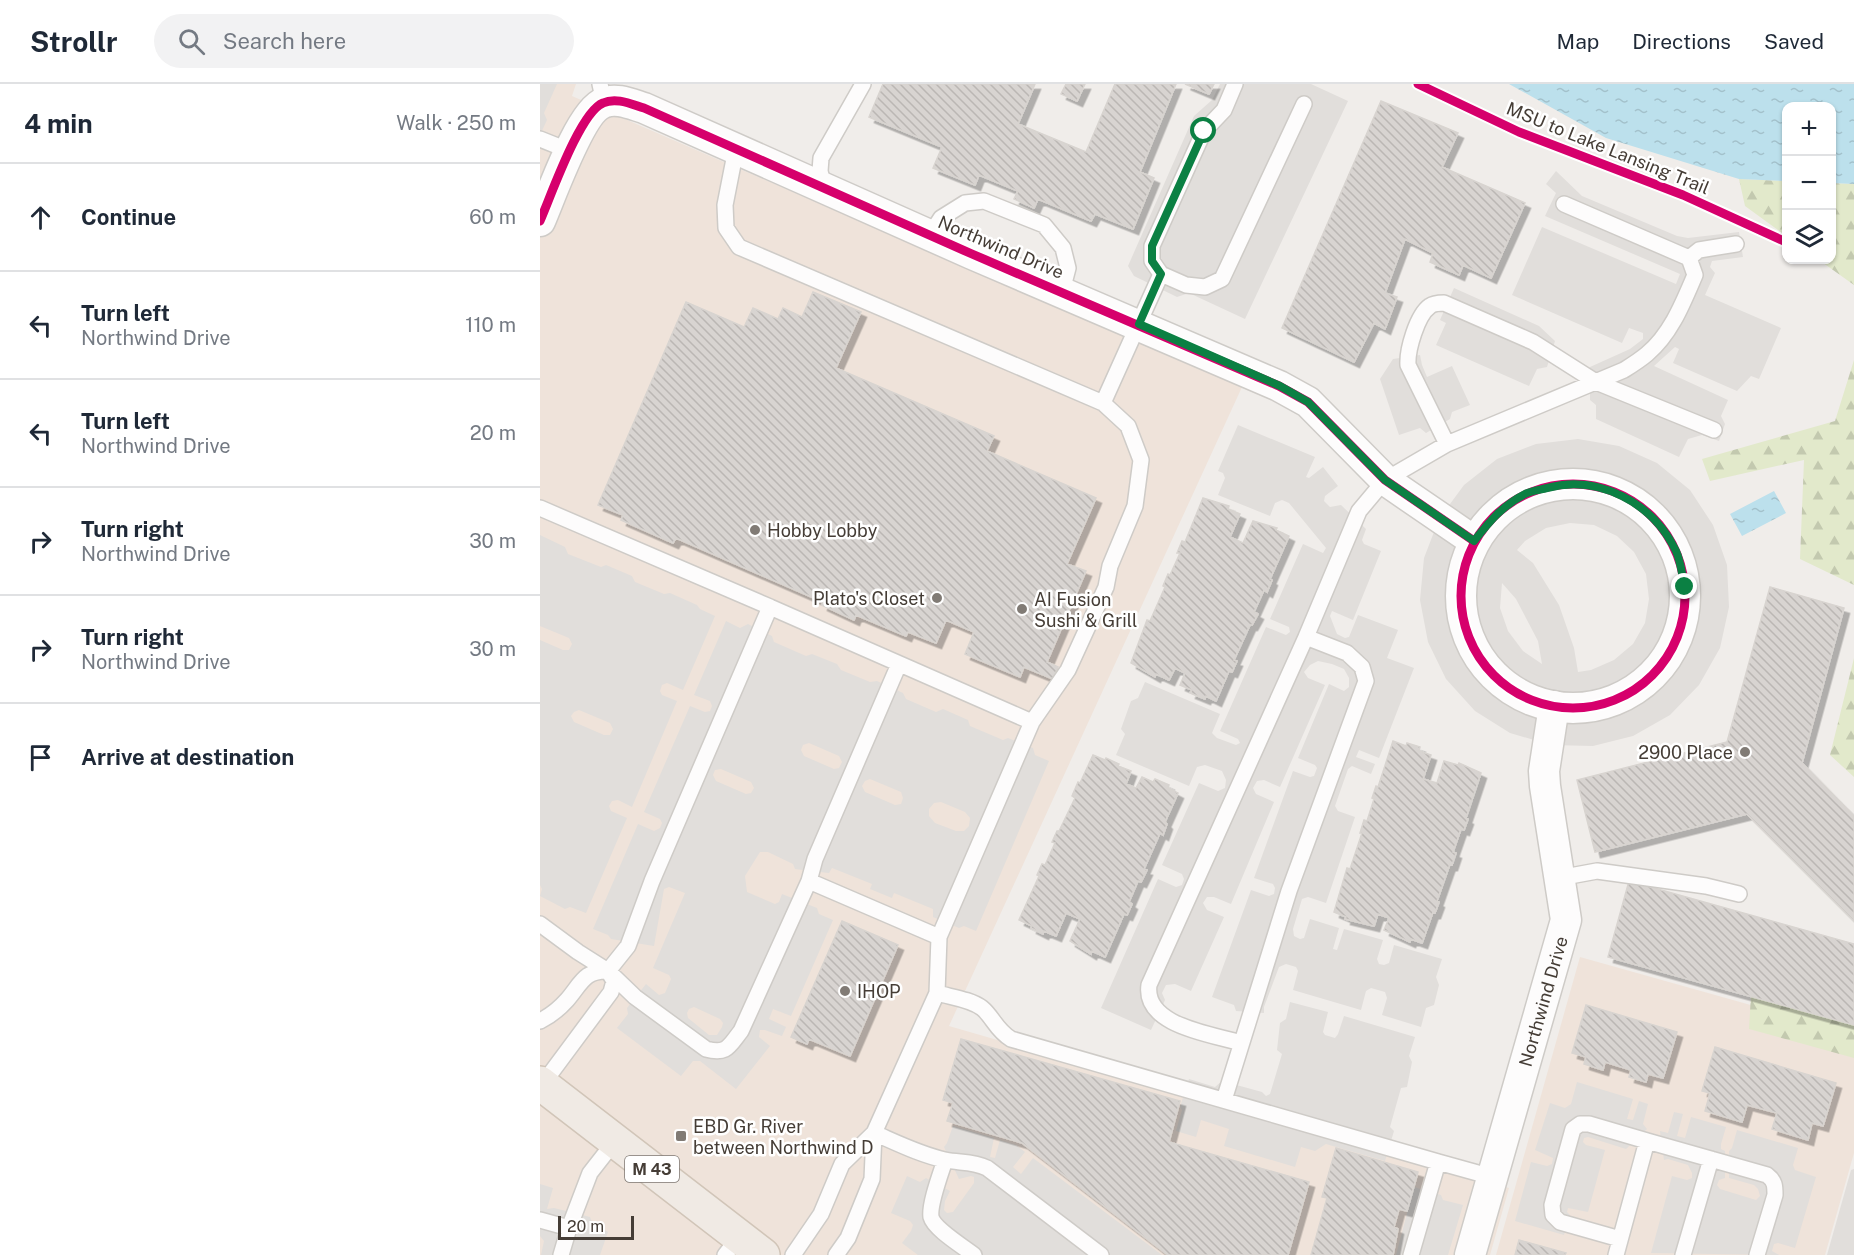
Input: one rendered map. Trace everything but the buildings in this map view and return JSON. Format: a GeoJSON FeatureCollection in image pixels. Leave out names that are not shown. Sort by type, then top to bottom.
{"type":"FeatureCollection","features":[{"type":"Feature","properties":{"kind":"main road","name":"M 43"},"geometry":{"type":"LineString","coordinates":[[541,1084],[615,1141],[742,1249]]}},
{"type":"Feature","properties":{"kind":"street","name":"Northwind Drive"},"geometry":{"type":"LineString","coordinates":[[540,221],[585,120],[602,93],[644,108],[930,235],[1280,386],[1308,402],[1385,480],[1474,541]]}},
{"type":"Feature","properties":{"kind":"street"},"geometry":{"type":"LineString","coordinates":[[1561,484],[1597,486],[1630,499],[1658,522],[1676,552],[1685,587],[1682,622],[1669,655],[1645,682],[1611,701],[1573,708],[1534,702],[1501,682],[1476,652],[1462,616],[1461,577],[1474,541],[1496,513],[1526,493],[1561,484]]}},
{"type":"Feature","properties":{"kind":"street","name":"Northwind Drive"},"geometry":{"type":"LineString","coordinates":[[1470,1255],[1566,920],[1544,771],[1554,706]]}},
{"type":"Feature","properties":{"kind":"lane"},"geometry":{"type":"LineString","coordinates":[[824,188],[820,171],[821,158],[863,84]]}},
{"type":"Feature","properties":{"kind":"lane"},"geometry":{"type":"LineString","coordinates":[[1235,84],[1224,110],[1204,131],[1152,246],[1152,261],[1161,274],[1186,285],[1205,288],[1222,279],[1304,104]]}},
{"type":"Feature","properties":{"kind":"lane"},"geometry":{"type":"LineString","coordinates":[[540,139],[570,151]]}},
{"type":"Feature","properties":{"kind":"lane"},"geometry":{"type":"LineString","coordinates":[[736,149],[725,205],[726,228],[739,247],[1103,403],[1128,426],[1141,460],[1135,506],[1110,566],[1106,587],[1068,670],[1032,722],[939,937],[937,993],[874,1133],[842,1164],[821,1214],[793,1255]]}},
{"type":"Feature","properties":{"kind":"lane"},"geometry":{"type":"LineString","coordinates":[[930,235],[941,218],[965,203],[984,201],[1044,225],[1063,249],[1068,268],[1062,291]]}},
{"type":"Feature","properties":{"kind":"lane"},"geometry":{"type":"LineString","coordinates":[[1241,1043],[1169,1022],[1154,1008],[1147,995],[1149,985],[1306,637],[1359,511],[1385,480],[1447,444],[1624,370],[1648,353],[1673,324],[1695,275],[1689,258],[1564,204]]}},
{"type":"Feature","properties":{"kind":"lane"},"geometry":{"type":"LineString","coordinates":[[1689,258],[1699,250],[1737,244]]}},
{"type":"Feature","properties":{"kind":"lane"},"geometry":{"type":"LineString","coordinates":[[1103,403],[1161,274]]}},
{"type":"Feature","properties":{"kind":"lane"},"geometry":{"type":"LineString","coordinates":[[1447,444],[1408,365],[1407,352],[1423,313],[1432,304],[1444,303],[1533,342],[1596,382],[1714,430]]}},
{"type":"Feature","properties":{"kind":"lane"},"geometry":{"type":"LineString","coordinates":[[540,508],[1032,722]]}},
{"type":"Feature","properties":{"kind":"lane"},"geometry":{"type":"LineString","coordinates":[[608,971],[628,946],[652,881],[770,607]]}},
{"type":"Feature","properties":{"kind":"lane"},"geometry":{"type":"LineString","coordinates":[[1224,1100],[1289,891],[1366,681],[1362,667],[1347,653],[1306,637]]}},
{"type":"Feature","properties":{"kind":"lane"},"geometry":{"type":"LineString","coordinates":[[540,924],[608,971],[635,997],[706,1049],[718,1052],[727,1048],[741,1031],[809,881],[815,859],[899,664]]}},
{"type":"Feature","properties":{"kind":"lane"},"geometry":{"type":"LineString","coordinates":[[1559,878],[1598,871],[1706,886],[1738,894]]}},
{"type":"Feature","properties":{"kind":"lane"},"geometry":{"type":"LineString","coordinates":[[809,881],[939,937]]}},
{"type":"Feature","properties":{"kind":"lane"},"geometry":{"type":"LineString","coordinates":[[540,1021],[550,1016],[566,1002],[587,975],[597,970],[608,971]]}},
{"type":"Feature","properties":{"kind":"lane"},"geometry":{"type":"LineString","coordinates":[[541,1084],[611,992],[614,981],[608,971]]}},
{"type":"Feature","properties":{"kind":"lane"},"geometry":{"type":"LineString","coordinates":[[937,993],[982,1008],[1000,1032],[1011,1039],[1492,1177]]}},
{"type":"Feature","properties":{"kind":"lane"},"geometry":{"type":"LineString","coordinates":[[1620,1239],[1560,1222],[1553,1215],[1552,1205],[1573,1129],[1580,1124],[1590,1124],[1767,1175],[1773,1180],[1774,1195],[1757,1255]]}},
{"type":"Feature","properties":{"kind":"lane"},"geometry":{"type":"LineString","coordinates":[[874,1133],[945,1160],[976,1162],[1101,1255]]}},
{"type":"Feature","properties":{"kind":"lane"},"geometry":{"type":"LineString","coordinates":[[836,1255],[848,1238],[872,1179],[874,1133]]}},
{"type":"Feature","properties":{"kind":"lane"},"geometry":{"type":"LineString","coordinates":[[561,1255],[590,1173],[615,1141]]}},
{"type":"Feature","properties":{"kind":"lane"},"geometry":{"type":"LineString","coordinates":[[1616,1255],[1647,1141]]}},
{"type":"Feature","properties":{"kind":"lane"},"geometry":{"type":"LineString","coordinates":[[1683,1255],[1711,1159]]}},
{"type":"Feature","properties":{"kind":"lane"},"geometry":{"type":"LineString","coordinates":[[945,1160],[931,1218],[939,1228],[974,1255]]}},
{"type":"Feature","properties":{"kind":"lane"},"geometry":{"type":"LineString","coordinates":[[1411,1255],[1438,1162]]}},
{"type":"Feature","properties":{"kind":"lane"},"geometry":{"type":"LineString","coordinates":[[540,1220],[569,1228]]}},
{"type":"Feature","properties":{"kind":"shaded area"},"geometry":{"type":"Polygon","coordinates":[[[540,84],[576,84],[572,96],[1242,387],[949,1026],[1509,1188],[1490,1255],[540,1255],[540,84]]]}},
{"type":"Feature","properties":{"kind":"shaded area"},"geometry":{"type":"Polygon","coordinates":[[[540,84],[557,84],[544,113],[547,120],[540,135],[540,84]]]}},
{"type":"Feature","properties":{"kind":"shaded area"},"geometry":{"type":"Polygon","coordinates":[[[1220,84],[1311,84],[1348,101],[1245,319],[1189,293],[1177,297],[1134,276],[1128,266],[1194,116],[1212,100],[1220,84]]]}},
{"type":"Feature","properties":{"kind":"shaded area"},"geometry":{"type":"Polygon","coordinates":[[[1556,171],[1582,196],[1677,236],[1688,238],[1739,232],[1743,257],[1712,261],[1710,267],[1715,273],[1705,295],[1781,328],[1759,379],[1751,376],[1737,391],[1673,363],[1679,349],[1675,347],[1654,366],[1728,400],[1721,416],[1725,424],[1719,441],[1702,435],[1688,439],[1679,457],[1596,419],[1596,405],[1590,400],[1590,367],[1630,349],[1643,339],[1643,333],[1629,328],[1622,343],[1512,295],[1542,227],[1676,284],[1680,274],[1545,216],[1556,193],[1546,184],[1556,171]]]}},
{"type":"Feature","properties":{"kind":"shaded area"},"geometry":{"type":"Polygon","coordinates":[[[1454,288],[1539,326],[1555,341],[1547,367],[1537,369],[1529,386],[1436,345],[1446,323],[1440,320],[1454,288]]]}},
{"type":"Feature","properties":{"kind":"shaded area"},"geometry":{"type":"Polygon","coordinates":[[[1420,355],[1427,377],[1452,366],[1470,405],[1452,412],[1450,419],[1426,433],[1420,428],[1399,435],[1380,379],[1393,359],[1420,355]]]}},
{"type":"Feature","properties":{"kind":"shaded area"},"geometry":{"type":"Polygon","coordinates":[[[1238,425],[1315,457],[1306,477],[1309,478],[1323,467],[1338,486],[1325,496],[1324,501],[1330,507],[1341,505],[1366,529],[1362,540],[1364,544],[1381,551],[1353,620],[1332,611],[1330,616],[1337,634],[1345,638],[1349,637],[1358,615],[1398,630],[1387,658],[1414,668],[1379,758],[1359,750],[1356,757],[1375,764],[1371,774],[1352,766],[1348,769],[1335,806],[1338,811],[1355,817],[1326,903],[1308,897],[1302,899],[1293,929],[1294,936],[1300,939],[1304,938],[1310,919],[1339,928],[1333,949],[1337,950],[1344,929],[1383,940],[1377,959],[1379,964],[1389,963],[1394,945],[1442,959],[1436,977],[1439,985],[1434,1005],[1426,1008],[1421,1027],[1382,1015],[1387,998],[1385,992],[1371,988],[1366,991],[1361,1010],[1293,990],[1298,971],[1296,967],[1286,964],[1279,967],[1264,1007],[1264,1013],[1236,1011],[1234,1005],[1212,997],[1251,890],[1269,896],[1274,894],[1273,884],[1254,878],[1293,771],[1310,777],[1314,776],[1317,768],[1315,765],[1298,758],[1329,684],[1344,691],[1349,687],[1349,678],[1344,669],[1318,661],[1304,672],[1308,678],[1325,685],[1280,787],[1264,780],[1257,781],[1253,788],[1256,794],[1274,802],[1231,904],[1214,897],[1207,897],[1203,903],[1207,910],[1224,917],[1191,991],[1175,984],[1166,985],[1162,993],[1165,1000],[1151,1030],[1101,1008],[1158,879],[1176,887],[1182,885],[1184,879],[1182,874],[1162,865],[1199,783],[1218,791],[1225,788],[1226,780],[1222,771],[1205,765],[1197,767],[1189,786],[1116,755],[1125,734],[1121,729],[1131,701],[1138,698],[1145,682],[1220,714],[1212,733],[1217,738],[1236,745],[1240,743],[1238,739],[1220,731],[1266,627],[1286,635],[1290,632],[1289,627],[1270,619],[1303,544],[1323,553],[1326,548],[1289,503],[1282,500],[1275,503],[1270,516],[1218,495],[1225,478],[1223,473],[1218,471],[1238,425]]]}},
{"type":"Feature","properties":{"kind":"shaded area"},"geometry":{"type":"Polygon","coordinates":[[[1578,439],[1619,446],[1657,463],[1690,490],[1713,525],[1727,565],[1729,607],[1720,648],[1699,685],[1670,715],[1633,736],[1593,746],[1551,745],[1510,733],[1475,711],[1446,679],[1428,642],[1420,600],[1424,558],[1439,519],[1464,485],[1497,459],[1536,444],[1578,439]],[[1570,523],[1546,528],[1525,541],[1517,550],[1533,563],[1559,605],[1574,648],[1578,672],[1591,670],[1614,660],[1633,644],[1645,623],[1649,599],[1646,574],[1634,552],[1617,536],[1594,525],[1570,523]],[[1502,583],[1500,608],[1508,631],[1523,651],[1542,664],[1538,641],[1516,599],[1502,583]]]}},
{"type":"Feature","properties":{"kind":"shaded area"},"geometry":{"type":"Polygon","coordinates":[[[540,535],[565,547],[568,554],[601,567],[606,565],[632,576],[635,582],[664,594],[670,593],[715,616],[683,690],[667,683],[662,685],[660,691],[662,695],[677,701],[632,807],[618,800],[612,801],[609,806],[611,811],[627,818],[586,913],[570,907],[565,909],[540,896],[542,889],[540,885],[540,640],[563,650],[569,650],[572,644],[569,638],[540,626],[540,535]],[[579,710],[571,716],[574,722],[604,735],[610,735],[613,729],[610,723],[579,710]]]}},
{"type":"Feature","properties":{"kind":"shaded area"},"geometry":{"type":"Polygon","coordinates":[[[726,621],[740,628],[748,624],[772,636],[774,642],[806,656],[812,654],[837,664],[841,670],[870,682],[877,681],[903,693],[906,699],[936,712],[943,709],[968,720],[970,726],[1003,740],[1008,738],[1033,748],[1035,755],[1049,761],[976,931],[964,926],[959,928],[933,917],[933,909],[894,893],[892,898],[870,889],[872,884],[832,868],[829,873],[795,869],[793,864],[768,852],[760,852],[745,876],[747,892],[775,904],[779,902],[782,894],[817,908],[819,914],[833,920],[791,1016],[773,1009],[769,1019],[786,1027],[782,1036],[760,1030],[759,1037],[770,1046],[736,1089],[700,1061],[693,1061],[681,1076],[617,1028],[628,1014],[627,1008],[646,984],[659,995],[665,993],[671,979],[669,975],[653,968],[685,893],[669,887],[664,889],[654,946],[611,939],[608,935],[593,929],[638,824],[654,831],[660,828],[662,823],[660,819],[644,812],[690,706],[705,712],[710,711],[712,706],[710,701],[694,695],[726,621]],[[809,743],[803,745],[801,750],[804,756],[834,769],[839,768],[842,762],[839,756],[809,743]],[[721,769],[715,770],[713,775],[716,781],[746,794],[751,793],[754,788],[751,782],[721,769]],[[870,779],[862,786],[865,792],[895,805],[901,804],[903,798],[901,792],[870,779]],[[941,802],[934,803],[929,809],[929,816],[935,823],[956,831],[964,831],[969,826],[970,818],[965,812],[941,802]],[[694,1007],[687,1013],[688,1018],[709,1035],[717,1035],[722,1027],[723,1023],[720,1019],[694,1007]]]}},
{"type":"Feature","properties":{"kind":"shaded area"},"geometry":{"type":"Polygon","coordinates":[[[1580,957],[1854,1034],[1854,1153],[1825,1255],[1496,1255],[1580,957]]]}},
{"type":"Feature","properties":{"kind":"shaded area"},"geometry":{"type":"Polygon","coordinates":[[[1290,1002],[1328,1012],[1323,1032],[1335,1038],[1344,1016],[1415,1037],[1409,1056],[1412,1062],[1407,1087],[1401,1088],[1390,1127],[1394,1131],[1385,1161],[1326,1144],[1315,1151],[1301,1147],[1295,1167],[1224,1146],[1229,1129],[1201,1120],[1196,1137],[1176,1131],[1182,1110],[1180,1107],[1189,1079],[1215,1087],[1222,1081],[1262,1092],[1266,1096],[1270,1094],[1282,1054],[1277,1050],[1280,1023],[1286,1019],[1290,1002]]]}},
{"type":"Feature","properties":{"kind":"shaded area"},"geometry":{"type":"Polygon","coordinates":[[[1577,1082],[1633,1099],[1627,1119],[1633,1120],[1639,1101],[1648,1104],[1643,1124],[1647,1129],[1626,1149],[1588,1137],[1584,1138],[1583,1142],[1586,1145],[1605,1150],[1588,1212],[1568,1208],[1567,1212],[1570,1215],[1564,1235],[1515,1221],[1531,1162],[1547,1166],[1552,1164],[1553,1158],[1535,1150],[1550,1103],[1565,1108],[1571,1104],[1577,1082]]]}},
{"type":"Feature","properties":{"kind":"shaded area"},"geometry":{"type":"Polygon","coordinates":[[[1674,1112],[1683,1114],[1677,1136],[1685,1138],[1691,1117],[1726,1127],[1721,1144],[1721,1149],[1725,1151],[1725,1178],[1719,1180],[1717,1185],[1720,1189],[1756,1200],[1760,1196],[1754,1185],[1729,1178],[1729,1151],[1737,1130],[1798,1148],[1793,1165],[1795,1170],[1816,1177],[1795,1248],[1774,1244],[1772,1251],[1779,1255],[1651,1253],[1672,1176],[1687,1180],[1692,1178],[1688,1165],[1664,1160],[1660,1131],[1668,1133],[1674,1112]]]}},
{"type":"Feature","properties":{"kind":"shaded area"},"geometry":{"type":"Polygon","coordinates":[[[953,1126],[994,1138],[990,1157],[995,1158],[1000,1140],[1016,1145],[1025,1152],[1013,1167],[1021,1174],[1033,1158],[1162,1255],[918,1255],[902,1243],[913,1225],[910,1221],[891,1213],[907,1176],[920,1182],[926,1178],[950,1191],[945,1201],[944,1210],[947,1213],[953,1212],[974,1183],[974,1177],[971,1176],[959,1179],[944,1147],[953,1126]]]}},
{"type":"Feature","properties":{"kind":"shaded area"},"geometry":{"type":"Polygon","coordinates":[[[1854,1169],[1854,1255],[1827,1255],[1851,1170],[1854,1169]]]}},
{"type":"Feature","properties":{"kind":"shaded area"},"geometry":{"type":"Polygon","coordinates":[[[540,1184],[553,1188],[547,1209],[554,1208],[590,1217],[592,1222],[608,1232],[600,1255],[541,1255],[544,1241],[540,1236],[540,1184]]]}},
{"type":"Feature","properties":{"kind":"shaded area"},"geometry":{"type":"Polygon","coordinates":[[[1414,1187],[1441,1195],[1443,1200],[1463,1205],[1448,1255],[1396,1255],[1414,1187]]]}},
{"type":"Feature","properties":{"kind":"green space"},"geometry":{"type":"Polygon","coordinates":[[[1739,179],[1782,181],[1782,233],[1745,206],[1739,179]]]}},
{"type":"Feature","properties":{"kind":"green space"},"geometry":{"type":"Polygon","coordinates":[[[1836,183],[1854,184],[1854,285],[1825,264],[1836,264],[1836,183]]]}},
{"type":"Feature","properties":{"kind":"green space"},"geometry":{"type":"Polygon","coordinates":[[[1854,360],[1854,585],[1800,559],[1804,460],[1710,481],[1702,459],[1835,421],[1854,360]]]}},
{"type":"Feature","properties":{"kind":"green space"},"geometry":{"type":"Polygon","coordinates":[[[1854,658],[1854,777],[1830,755],[1854,658]]]}},
{"type":"Feature","properties":{"kind":"green space"},"geometry":{"type":"Polygon","coordinates":[[[1752,978],[1854,1005],[1854,1058],[1749,1029],[1752,978]]]}},
{"type":"Feature","properties":{"kind":"water"},"geometry":{"type":"Polygon","coordinates":[[[1509,84],[1854,84],[1854,184],[1836,183],[1836,102],[1782,102],[1782,181],[1739,179],[1606,138],[1509,84]]]}},
{"type":"Feature","properties":{"kind":"water"},"geometry":{"type":"Polygon","coordinates":[[[1774,491],[1786,513],[1742,536],[1730,514],[1774,491]]]}},
{"type":"Feature","properties":{"kind":"cycle path","name":"MSU to Lake Lansing Trail"},"geometry":{"type":"LineString","coordinates":[[1418,84],[1519,132],[1683,195],[1782,240]]}},
{"type":"Feature","properties":{"kind":"cycle path"},"geometry":{"type":"LineString","coordinates":[[540,221],[576,138],[594,110],[608,101],[624,102],[644,108],[972,254],[1279,386],[1308,402],[1385,480],[1474,541]]}},
{"type":"Feature","properties":{"kind":"cycle path"},"geometry":{"type":"LineString","coordinates":[[1573,484],[1616,493],[1635,503],[1652,517],[1666,534],[1676,553],[1685,596],[1676,639],[1666,658],[1652,675],[1635,689],[1616,699],[1573,708],[1530,699],[1511,689],[1494,675],[1480,658],[1470,639],[1461,596],[1470,553],[1480,534],[1494,517],[1511,503],[1530,493],[1573,484]]}},
{"type":"Feature","properties":{"kind":"place","name":"Hobby Lobby"},"geometry":{"type":"Point","coordinates":[755,530]}},
{"type":"Feature","properties":{"kind":"place","name":"Plato's Closet"},"geometry":{"type":"Point","coordinates":[937,598]}},
{"type":"Feature","properties":{"kind":"place","name":"AI Fusion Sushi & Grill"},"geometry":{"type":"Point","coordinates":[1022,609]}},
{"type":"Feature","properties":{"kind":"place","name":"2900 Place"},"geometry":{"type":"Point","coordinates":[1745,752]}},
{"type":"Feature","properties":{"kind":"place","name":"IHOP"},"geometry":{"type":"Point","coordinates":[845,991]}},
{"type":"Feature","properties":{"kind":"place","name":"EBD Gr. River between Northwind D"},"geometry":{"type":"Point","coordinates":[681,1136]}},
{"type":"Feature","properties":{"kind":"route"},"geometry":{"type":"LineString","coordinates":[[1204,131],[1152,246],[1152,261],[1161,274],[1139,324],[1280,386],[1308,402],[1385,480],[1474,541],[1496,513],[1526,493],[1561,484],[1597,486],[1630,499],[1658,522],[1676,552],[1685,587]]}}]}
